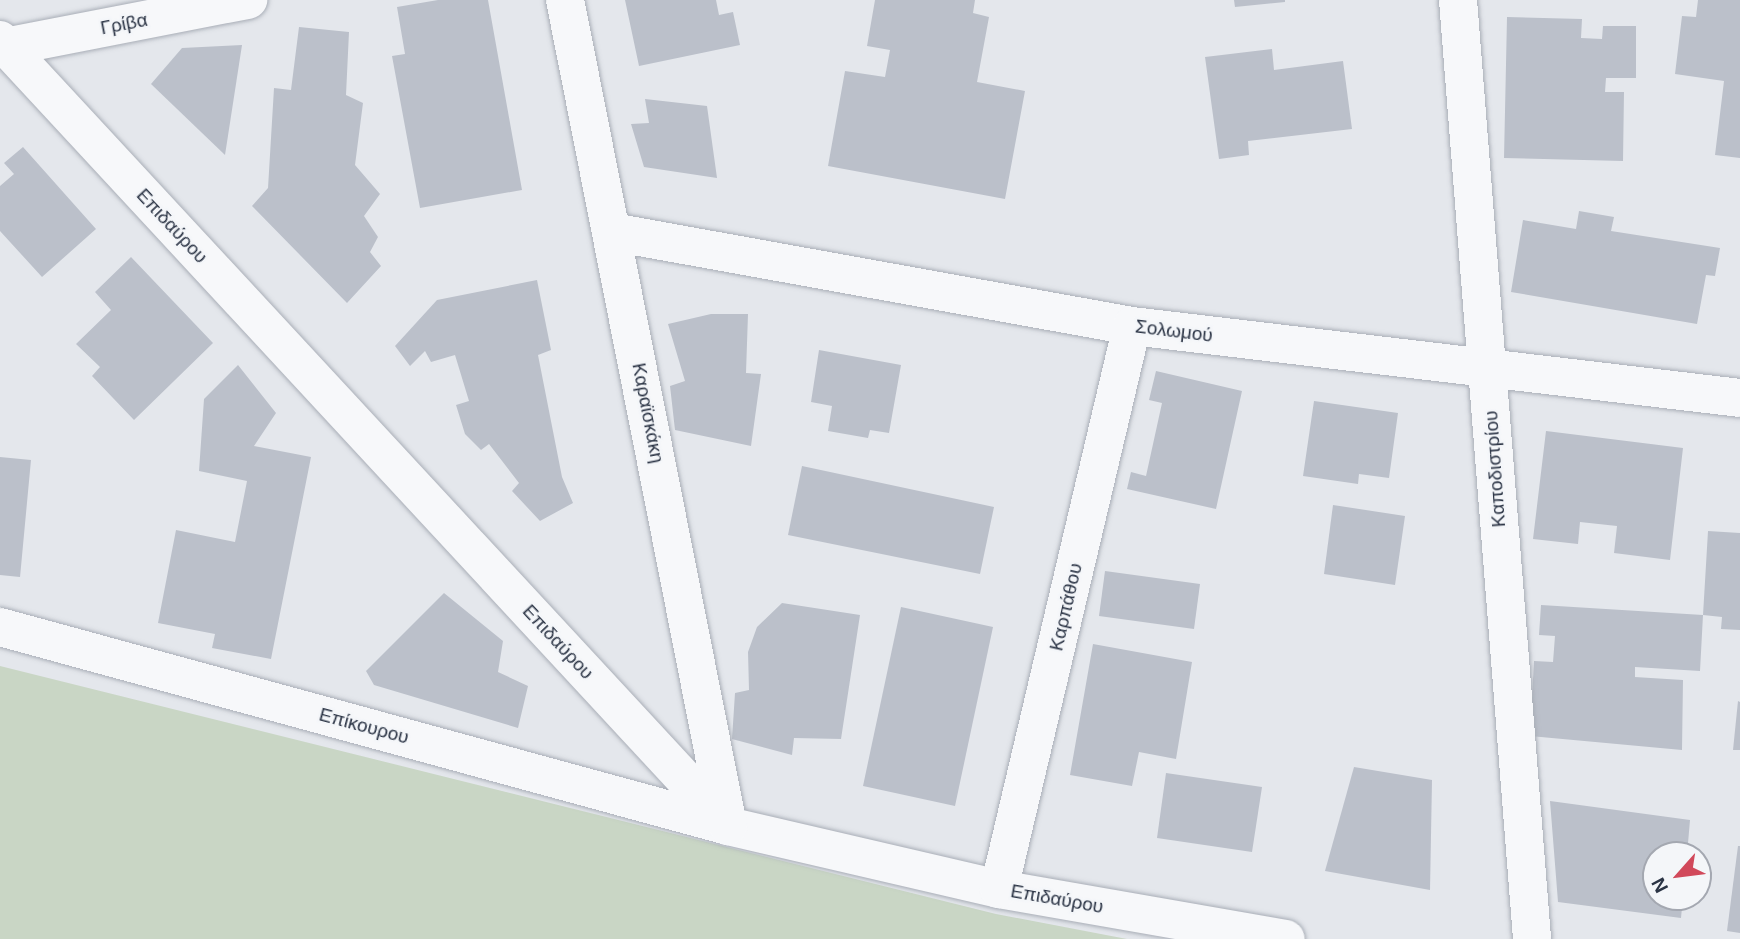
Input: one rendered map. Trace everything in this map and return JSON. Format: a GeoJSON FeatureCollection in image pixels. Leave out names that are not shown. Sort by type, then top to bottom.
{"type":"FeatureCollection","features":[{"type":"Feature","properties":{"kind":"street","name":"Γρίβα"},"geometry":{"type":"LineString","coordinates":[[2,45],[248,0]]}},
{"type":"Feature","properties":{"kind":"street","name":"Καραϊσκάκη"},"geometry":{"type":"LineString","coordinates":[[565,0],[728,825]]}},
{"type":"Feature","properties":{"kind":"street","name":"Καποδιστρίου"},"geometry":{"type":"LineString","coordinates":[[1458,0],[1532,939]]}},
{"type":"Feature","properties":{"kind":"street","name":"Επιδαύρου"},"geometry":{"type":"LineString","coordinates":[[2,45],[728,825],[999,888],[1267,938]]}},
{"type":"Feature","properties":{"kind":"street","name":"Σολωμού"},"geometry":{"type":"LineString","coordinates":[[612,232],[1132,327],[1740,398]]}},
{"type":"Feature","properties":{"kind":"street","name":"Καρπάθου"},"geometry":{"type":"LineString","coordinates":[[999,888],[1132,327]]}},
{"type":"Feature","properties":{"kind":"street","name":"Επίκουρου"},"geometry":{"type":"LineString","coordinates":[[0,627],[728,825]]}},
{"type":"Feature","properties":{"kind":"green space"},"geometry":{"type":"Polygon","coordinates":[[[0,666],[996,914],[1127,939],[0,939],[0,666]]]}},
{"type":"Feature","properties":{"kind":"building"},"geometry":{"type":"Polygon","coordinates":[[[438,0],[488,0],[522,190],[420,208],[392,56],[405,54],[397,7],[438,0]]]}},
{"type":"Feature","properties":{"kind":"building"},"geometry":{"type":"Polygon","coordinates":[[[625,0],[716,0],[719,15],[733,12],[740,45],[639,66],[625,0]]]}},
{"type":"Feature","properties":{"kind":"building"},"geometry":{"type":"Polygon","coordinates":[[[875,0],[975,0],[973,13],[989,17],[977,82],[1025,91],[1005,199],[828,166],[845,71],[885,77],[890,50],[867,46],[875,0]]]}},
{"type":"Feature","properties":{"kind":"building"},"geometry":{"type":"Polygon","coordinates":[[[1234,0],[1285,0],[1285,2],[1235,7],[1234,0]]]}},
{"type":"Feature","properties":{"kind":"building"},"geometry":{"type":"Polygon","coordinates":[[[1698,0],[1740,0],[1740,158],[1715,155],[1724,81],[1675,74],[1682,16],[1696,17],[1698,0]]]}},
{"type":"Feature","properties":{"kind":"building"},"geometry":{"type":"Polygon","coordinates":[[[1507,17],[1582,19],[1581,38],[1602,39],[1603,26],[1636,26],[1636,78],[1606,78],[1605,92],[1624,92],[1623,161],[1504,158],[1507,17]]]}},
{"type":"Feature","properties":{"kind":"building"},"geometry":{"type":"Polygon","coordinates":[[[299,27],[349,32],[346,95],[363,103],[355,165],[380,194],[364,216],[378,237],[370,252],[381,266],[347,303],[252,206],[268,188],[274,88],[291,90],[299,27]]]}},
{"type":"Feature","properties":{"kind":"building"},"geometry":{"type":"Polygon","coordinates":[[[242,45],[225,155],[151,84],[182,48],[242,45]]]}},
{"type":"Feature","properties":{"kind":"building"},"geometry":{"type":"Polygon","coordinates":[[[1272,49],[1274,70],[1343,61],[1352,129],[1248,141],[1249,155],[1219,159],[1205,57],[1272,49]]]}},
{"type":"Feature","properties":{"kind":"building"},"geometry":{"type":"Polygon","coordinates":[[[645,99],[707,106],[717,178],[644,167],[631,124],[649,123],[645,99]]]}},
{"type":"Feature","properties":{"kind":"building"},"geometry":{"type":"Polygon","coordinates":[[[23,147],[96,229],[42,277],[0,231],[0,186],[14,174],[4,163],[23,147]]]}},
{"type":"Feature","properties":{"kind":"building"},"geometry":{"type":"Polygon","coordinates":[[[1579,211],[1614,217],[1611,231],[1720,248],[1715,276],[1706,275],[1697,324],[1511,292],[1523,220],[1576,229],[1579,211]]]}},
{"type":"Feature","properties":{"kind":"building"},"geometry":{"type":"Polygon","coordinates":[[[131,257],[213,343],[134,420],[92,376],[100,367],[76,344],[111,310],[95,292],[131,257]]]}},
{"type":"Feature","properties":{"kind":"building"},"geometry":{"type":"Polygon","coordinates":[[[537,280],[551,350],[538,355],[562,477],[573,503],[540,521],[512,491],[519,483],[489,444],[481,450],[465,434],[456,405],[469,401],[455,355],[431,362],[425,351],[410,366],[395,346],[437,300],[537,280]]]}},
{"type":"Feature","properties":{"kind":"building"},"geometry":{"type":"Polygon","coordinates":[[[711,314],[748,314],[746,373],[761,374],[751,446],[675,430],[670,386],[685,381],[668,324],[711,314]]]}},
{"type":"Feature","properties":{"kind":"building"},"geometry":{"type":"Polygon","coordinates":[[[819,350],[901,365],[889,433],[870,430],[868,438],[828,431],[832,406],[811,402],[819,350]]]}},
{"type":"Feature","properties":{"kind":"building"},"geometry":{"type":"Polygon","coordinates":[[[238,365],[276,413],[254,446],[311,457],[271,659],[212,648],[215,634],[158,623],[176,530],[235,542],[247,481],[199,471],[204,399],[238,365]]]}},
{"type":"Feature","properties":{"kind":"building"},"geometry":{"type":"Polygon","coordinates":[[[1156,371],[1242,391],[1216,509],[1127,489],[1131,472],[1146,476],[1162,403],[1149,400],[1156,371]]]}},
{"type":"Feature","properties":{"kind":"building"},"geometry":{"type":"Polygon","coordinates":[[[1314,401],[1398,413],[1389,478],[1359,474],[1358,484],[1303,476],[1314,401]]]}},
{"type":"Feature","properties":{"kind":"building"},"geometry":{"type":"Polygon","coordinates":[[[1546,431],[1683,448],[1670,560],[1614,553],[1617,526],[1580,522],[1578,544],[1533,539],[1546,431]]]}},
{"type":"Feature","properties":{"kind":"building"},"geometry":{"type":"Polygon","coordinates":[[[0,457],[31,460],[20,577],[0,575],[0,457]]]}},
{"type":"Feature","properties":{"kind":"building"},"geometry":{"type":"Polygon","coordinates":[[[802,466],[994,507],[980,574],[788,535],[802,466]]]}},
{"type":"Feature","properties":{"kind":"building"},"geometry":{"type":"Polygon","coordinates":[[[1333,505],[1405,516],[1395,585],[1324,574],[1333,505]]]}},
{"type":"Feature","properties":{"kind":"building"},"geometry":{"type":"Polygon","coordinates":[[[1708,531],[1740,533],[1740,630],[1721,629],[1722,617],[1703,615],[1708,531]]]}},
{"type":"Feature","properties":{"kind":"building"},"geometry":{"type":"Polygon","coordinates":[[[1105,571],[1200,584],[1194,629],[1099,616],[1105,571]]]}},
{"type":"Feature","properties":{"kind":"building"},"geometry":{"type":"Polygon","coordinates":[[[444,593],[503,641],[498,672],[528,686],[518,728],[374,685],[366,671],[444,593]]]}},
{"type":"Feature","properties":{"kind":"building"},"geometry":{"type":"Polygon","coordinates":[[[782,603],[860,615],[841,739],[794,738],[792,755],[732,739],[735,693],[749,690],[748,652],[757,627],[782,603]]]}},
{"type":"Feature","properties":{"kind":"building"},"geometry":{"type":"Polygon","coordinates":[[[1541,605],[1703,615],[1700,671],[1635,667],[1635,677],[1683,680],[1682,750],[1530,736],[1534,661],[1553,662],[1555,636],[1539,635],[1541,605]]]}},
{"type":"Feature","properties":{"kind":"building"},"geometry":{"type":"Polygon","coordinates":[[[901,607],[993,627],[955,806],[863,786],[901,607]]]}},
{"type":"Feature","properties":{"kind":"building"},"geometry":{"type":"Polygon","coordinates":[[[1093,644],[1192,662],[1176,759],[1139,752],[1132,786],[1070,775],[1093,644]]]}},
{"type":"Feature","properties":{"kind":"building"},"geometry":{"type":"Polygon","coordinates":[[[1738,701],[1740,750],[1733,750],[1738,701]]]}},
{"type":"Feature","properties":{"kind":"building"},"geometry":{"type":"Polygon","coordinates":[[[1354,767],[1432,780],[1430,890],[1325,871],[1354,767]]]}},
{"type":"Feature","properties":{"kind":"building"},"geometry":{"type":"Polygon","coordinates":[[[1166,773],[1262,787],[1252,852],[1157,838],[1166,773]]]}},
{"type":"Feature","properties":{"kind":"building"},"geometry":{"type":"Polygon","coordinates":[[[1550,801],[1690,820],[1688,841],[1642,841],[1642,911],[1682,911],[1681,918],[1558,902],[1550,801]]]}},
{"type":"Feature","properties":{"kind":"building"},"geometry":{"type":"Polygon","coordinates":[[[1740,846],[1740,933],[1727,931],[1740,846]]]}}]}
